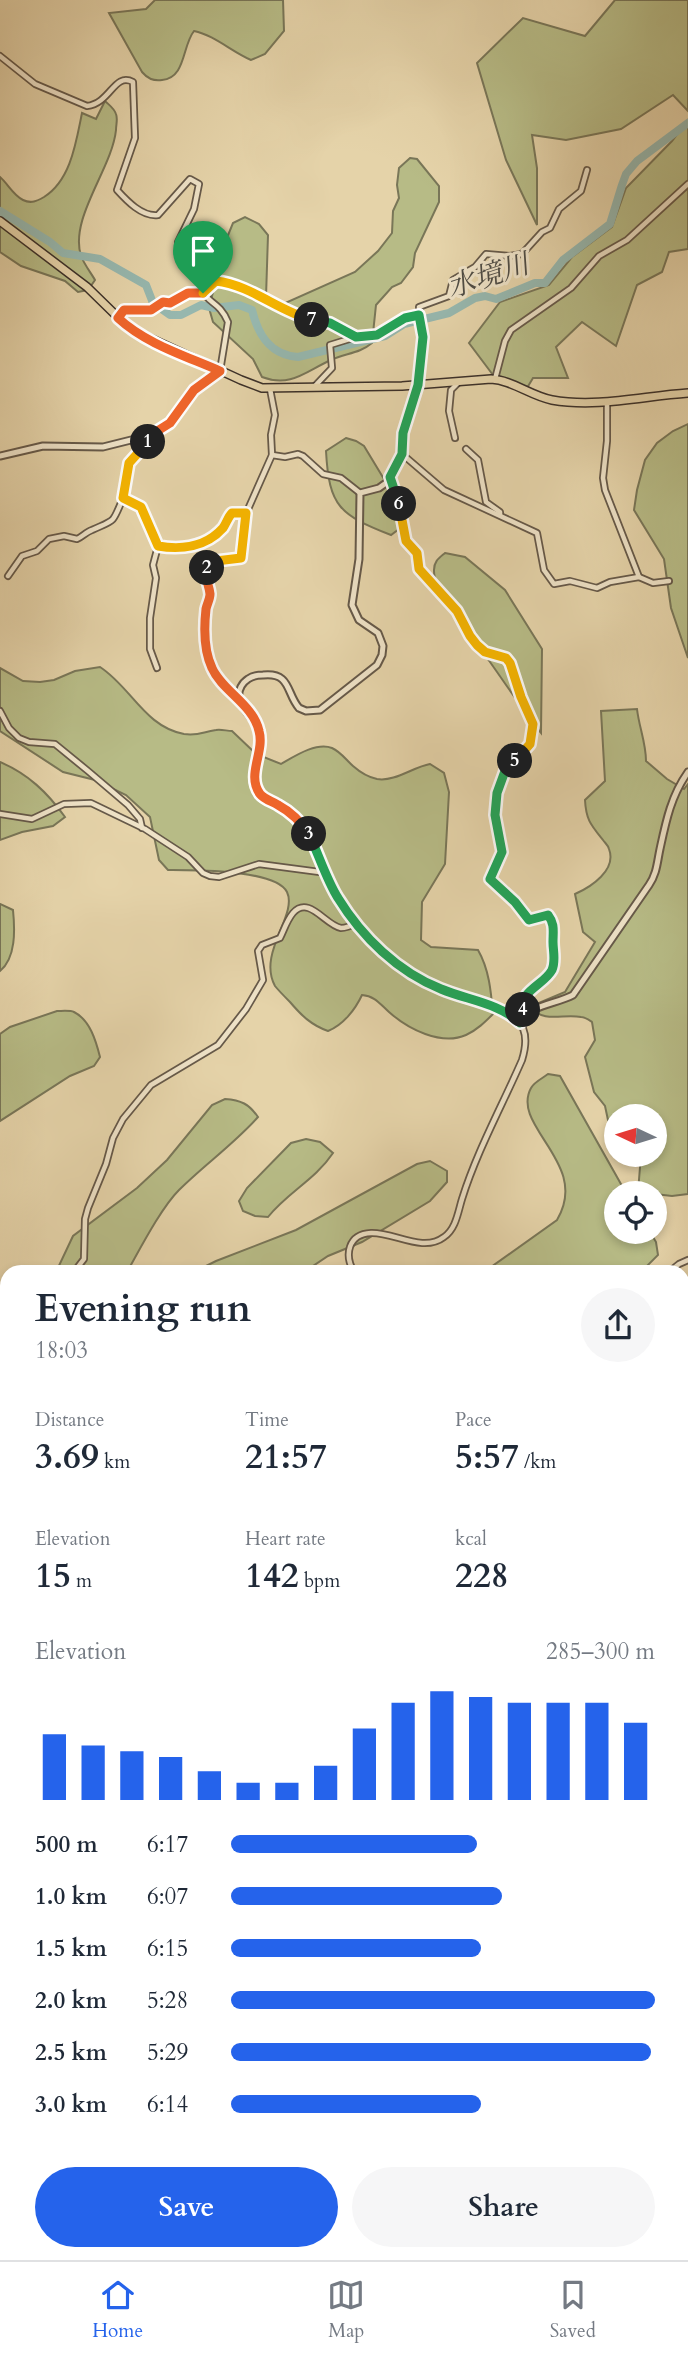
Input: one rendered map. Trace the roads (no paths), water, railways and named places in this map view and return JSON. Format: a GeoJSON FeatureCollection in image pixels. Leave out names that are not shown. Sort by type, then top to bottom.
{"type":"FeatureCollection","features":[{"type":"Feature","properties":{"kind":"main road"},"geometry":{"type":"LineString","coordinates":[[0,221],[87,287],[130,329],[220,371],[270,389],[418,385],[495,379],[549,399],[589,403],[688,393]]}},
{"type":"Feature","properties":{"kind":"street"},"geometry":{"type":"LineString","coordinates":[[0,56],[35,83],[87,106],[105,99],[116,83],[128,79],[133,82],[135,138],[117,190],[146,214],[153,216],[158,215],[190,179],[197,181],[199,184],[194,209],[178,246],[203,264],[203,293],[207,300],[216,304],[228,322],[220,371],[189,396],[170,423],[151,435],[103,447],[43,446],[0,456]]}},
{"type":"Feature","properties":{"kind":"street"},"geometry":{"type":"LineString","coordinates":[[360,493],[379,488],[390,477],[402,454],[403,433],[418,385],[423,337],[419,307],[449,296],[453,280],[475,267],[486,254],[522,254],[542,232],[550,228],[559,209],[581,191],[587,170]]}},
{"type":"Feature","properties":{"kind":"street"},"geometry":{"type":"LineString","coordinates":[[495,379],[505,341],[511,330],[571,288],[599,256],[628,240],[688,184]]}},
{"type":"Feature","properties":{"kind":"street"},"geometry":{"type":"LineString","coordinates":[[118,318],[124,310],[151,310],[163,302],[170,303],[188,293],[203,293],[216,281],[246,289],[298,316],[330,323],[356,337]]}},
{"type":"Feature","properties":{"kind":"street"},"geometry":{"type":"LineString","coordinates":[[314,387],[332,368],[330,345],[356,337],[377,335],[405,318],[419,315]]}},
{"type":"Feature","properties":{"kind":"street"},"geometry":{"type":"LineString","coordinates":[[455,438],[449,411],[452,390],[459,381]]}},
{"type":"Feature","properties":{"kind":"street"},"geometry":{"type":"LineString","coordinates":[[270,389],[275,415],[271,435],[272,455],[246,513],[241,558],[216,561],[208,565],[205,577],[210,592],[205,624],[206,643],[212,668],[221,682],[239,697],[260,733],[261,746],[254,775],[255,785],[264,799],[284,808],[304,826],[337,897],[381,951],[419,979],[452,994],[503,1010],[520,1023],[525,1039],[522,1060],[472,1171],[450,1232],[441,1240],[431,1242],[416,1242],[381,1233],[362,1234],[353,1240],[348,1250],[350,1265]]}},
{"type":"Feature","properties":{"kind":"street"},"geometry":{"type":"LineString","coordinates":[[607,402],[603,478],[605,490],[639,577]]}},
{"type":"Feature","properties":{"kind":"street"},"geometry":{"type":"LineString","coordinates":[[8,576],[22,556],[37,551],[50,539],[64,536],[77,540],[89,531],[109,524],[123,498],[129,463],[151,435]]}},
{"type":"Feature","properties":{"kind":"street"},"geometry":{"type":"LineString","coordinates":[[466,449],[478,460],[486,502],[500,512],[500,515]]}},
{"type":"Feature","properties":{"kind":"street"},"geometry":{"type":"LineString","coordinates":[[402,454],[444,490],[537,533],[544,570],[554,584],[570,581],[597,587],[639,577],[653,583],[669,581]]}},
{"type":"Feature","properties":{"kind":"street"},"geometry":{"type":"LineString","coordinates":[[239,697],[246,680],[258,675],[275,675],[286,683],[299,708],[320,710],[377,665],[382,655],[383,646],[378,634],[359,620],[352,605],[359,559],[360,493],[346,480],[323,474],[303,456],[272,455]]}},
{"type":"Feature","properties":{"kind":"street"},"geometry":{"type":"LineString","coordinates":[[390,477],[400,506],[406,541],[417,553],[419,569],[457,611],[477,645],[485,652],[506,658],[510,663],[532,721],[530,744],[508,767],[499,784],[495,815],[502,852],[490,879],[515,902],[529,920],[548,915],[554,924],[553,966],[546,978],[525,996],[522,1003],[526,1014]]}},
{"type":"Feature","properties":{"kind":"street"},"geometry":{"type":"LineString","coordinates":[[123,498],[141,507],[158,546],[153,565],[156,578],[150,618],[150,649],[157,668]]}},
{"type":"Feature","properties":{"kind":"street"},"geometry":{"type":"LineString","coordinates":[[158,546],[182,549],[208,540],[223,527],[232,513],[246,513]]}},
{"type":"Feature","properties":{"kind":"street"},"geometry":{"type":"LineString","coordinates":[[0,711],[9,728],[19,738],[29,742],[55,744],[88,771],[131,808],[140,818],[142,829]]}},
{"type":"Feature","properties":{"kind":"street"},"geometry":{"type":"LineString","coordinates":[[520,1023],[526,1014],[573,995],[657,874],[658,859],[674,793],[688,772]]}},
{"type":"Feature","properties":{"kind":"street"},"geometry":{"type":"LineString","coordinates":[[0,814],[32,819],[64,804],[91,803],[188,857],[203,873],[210,876],[219,877],[259,864],[327,873]]}},
{"type":"Feature","properties":{"kind":"street"},"geometry":{"type":"LineString","coordinates":[[79,1265],[84,1259],[85,1219],[88,1208],[113,1138],[123,1119],[151,1085],[218,1045],[246,1009],[263,980],[258,951],[262,945],[280,938],[293,912],[301,908],[310,908],[336,926],[344,928],[357,923]]}},
{"type":"Feature","properties":{"kind":"waterway","name":"水境川"},"geometry":{"type":"LineString","coordinates":[[0,211],[63,253],[100,259],[146,285],[153,303],[170,315],[181,315],[201,305],[214,308],[239,305],[252,310],[258,328],[267,342],[280,352],[298,357],[385,336],[404,324],[449,313],[475,298],[485,296],[496,299],[535,283],[545,283],[563,260],[610,224],[626,174],[637,161],[688,123]]}}]}
